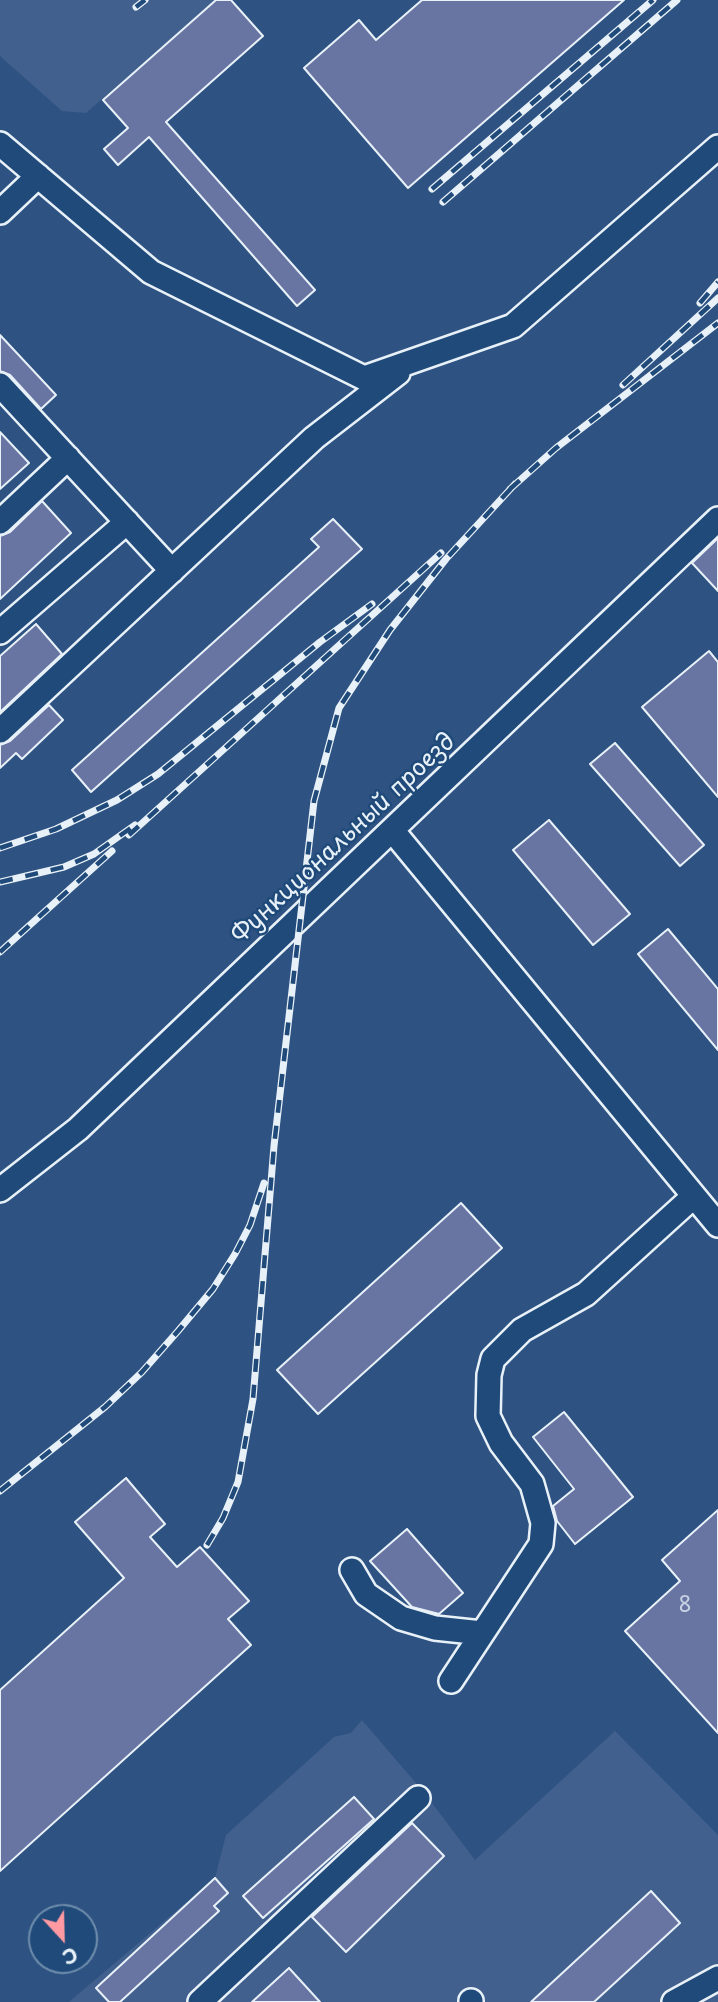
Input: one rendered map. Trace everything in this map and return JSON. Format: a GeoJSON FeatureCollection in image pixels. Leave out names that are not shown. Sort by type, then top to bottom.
{"type":"FeatureCollection","features":[{"type":"Feature","properties":{"kind":"street"},"geometry":{"type":"LineString","coordinates":[[0,144],[151,272],[364,378],[513,326],[718,147]]}},
{"type":"Feature","properties":{"kind":"street"},"geometry":{"type":"LineString","coordinates":[[0,212],[38,176]]}},
{"type":"Feature","properties":{"kind":"street"},"geometry":{"type":"LineString","coordinates":[[0,731],[314,438],[414,360]]}},
{"type":"Feature","properties":{"kind":"street"},"geometry":{"type":"LineString","coordinates":[[0,385],[172,571]]}},
{"type":"Feature","properties":{"kind":"street"},"geometry":{"type":"LineString","coordinates":[[0,522],[68,458]]}},
{"type":"Feature","properties":{"kind":"street","name":"Функциональный проезд"},"geometry":{"type":"LineString","coordinates":[[0,1190],[78,1129],[718,519]]}},
{"type":"Feature","properties":{"kind":"street"},"geometry":{"type":"LineString","coordinates":[[0,632],[127,522]]}},
{"type":"Feature","properties":{"kind":"street"},"geometry":{"type":"LineString","coordinates":[[392,830],[718,1225]]}},
{"type":"Feature","properties":{"kind":"street"},"geometry":{"type":"LineString","coordinates":[[451,1681],[541,1545],[543,1523],[532,1484],[501,1443],[488,1416],[489,1375],[493,1359],[522,1330],[586,1294],[694,1196]]}},
{"type":"Feature","properties":{"kind":"street"},"geometry":{"type":"LineString","coordinates":[[352,1570],[366,1594],[401,1618],[435,1628],[482,1633]]}},
{"type":"Feature","properties":{"kind":"street"},"geometry":{"type":"LineString","coordinates":[[200,2002],[418,1798]]}},
{"type":"Feature","properties":{"kind":"street"},"geometry":{"type":"LineString","coordinates":[[674,2002],[718,1978]]}},
{"type":"Feature","properties":{"kind":"shaded area"},"geometry":{"type":"Polygon","coordinates":[[[0,0],[216,0],[86,113],[62,111],[0,56],[0,0]]]}},
{"type":"Feature","properties":{"kind":"shaded area"},"geometry":{"type":"Polygon","coordinates":[[[362,1720],[426,1795],[475,1860],[615,1731],[718,1835],[718,2002],[69,2002],[215,1878],[226,1835],[334,1737],[351,1733],[362,1720]]]}},
{"type":"Feature","properties":{"kind":"building"},"geometry":{"type":"Polygon","coordinates":[[[216,0],[231,0],[263,36],[166,122],[315,290],[297,306],[149,137],[118,165],[104,149],[128,128],[103,100],[216,0]]]}},
{"type":"Feature","properties":{"kind":"building"},"geometry":{"type":"Polygon","coordinates":[[[422,0],[624,0],[408,188],[304,68],[359,20],[376,40],[422,0]]]}},
{"type":"Feature","properties":{"kind":"building"},"geometry":{"type":"Polygon","coordinates":[[[0,335],[56,395],[41,409],[10,375],[0,371],[0,335]]]}},
{"type":"Feature","properties":{"kind":"building"},"geometry":{"type":"Polygon","coordinates":[[[0,432],[29,463],[0,489],[0,432]]]}},
{"type":"Feature","properties":{"kind":"building"},"geometry":{"type":"Polygon","coordinates":[[[42,501],[71,533],[0,599],[0,536],[10,532],[42,501]]]}},
{"type":"Feature","properties":{"kind":"building"},"geometry":{"type":"Polygon","coordinates":[[[333,519],[362,549],[91,792],[72,770],[319,547],[311,539],[333,519]]]}},
{"type":"Feature","properties":{"kind":"building"},"geometry":{"type":"Polygon","coordinates":[[[718,538],[718,591],[692,563],[718,538]]]}},
{"type":"Feature","properties":{"kind":"building"},"geometry":{"type":"Polygon","coordinates":[[[36,624],[62,654],[0,712],[0,656],[36,624]]]}},
{"type":"Feature","properties":{"kind":"building"},"geometry":{"type":"Polygon","coordinates":[[[709,651],[718,662],[718,797],[642,707],[709,651]]]}},
{"type":"Feature","properties":{"kind":"building"},"geometry":{"type":"Polygon","coordinates":[[[49,705],[63,720],[22,759],[16,753],[0,768],[0,745],[10,741],[49,705]]]}},
{"type":"Feature","properties":{"kind":"building"},"geometry":{"type":"Polygon","coordinates":[[[615,743],[704,845],[680,866],[590,764],[615,743]]]}},
{"type":"Feature","properties":{"kind":"building"},"geometry":{"type":"Polygon","coordinates":[[[549,820],[630,914],[593,945],[513,850],[549,820]]]}},
{"type":"Feature","properties":{"kind":"building"},"geometry":{"type":"Polygon","coordinates":[[[668,929],[718,989],[718,1050],[638,954],[668,929]]]}},
{"type":"Feature","properties":{"kind":"building"},"geometry":{"type":"Polygon","coordinates":[[[461,1203],[502,1248],[318,1414],[277,1370],[461,1203]]]}},
{"type":"Feature","properties":{"kind":"building"},"geometry":{"type":"Polygon","coordinates":[[[564,1412],[633,1497],[575,1544],[557,1521],[553,1506],[574,1489],[533,1437],[564,1412]]]}},
{"type":"Feature","properties":{"kind":"building"},"geometry":{"type":"Polygon","coordinates":[[[126,1478],[165,1524],[150,1537],[177,1567],[200,1547],[249,1601],[228,1619],[251,1645],[0,1871],[0,1690],[124,1578],[75,1522],[126,1478]]]}},
{"type":"Feature","properties":{"kind":"building"},"geometry":{"type":"Polygon","coordinates":[[[718,1510],[718,1733],[625,1631],[680,1581],[662,1560],[718,1510]]]}},
{"type":"Feature","properties":{"kind":"building"},"geometry":{"type":"Polygon","coordinates":[[[407,1529],[463,1593],[439,1614],[412,1607],[370,1561],[407,1529]]]}},
{"type":"Feature","properties":{"kind":"building"},"geometry":{"type":"Polygon","coordinates":[[[354,1797],[374,1819],[263,1918],[243,1896],[354,1797]]]}},
{"type":"Feature","properties":{"kind":"building"},"geometry":{"type":"Polygon","coordinates":[[[412,1823],[444,1856],[346,1952],[312,1917],[412,1823]]]}},
{"type":"Feature","properties":{"kind":"building"},"geometry":{"type":"Polygon","coordinates":[[[215,1878],[228,1893],[214,1906],[219,1911],[120,2002],[109,2002],[96,1988],[215,1878]]]}},
{"type":"Feature","properties":{"kind":"building"},"geometry":{"type":"Polygon","coordinates":[[[651,1891],[680,1923],[594,2002],[531,2002],[651,1891]]]}},
{"type":"Feature","properties":{"kind":"building"},"geometry":{"type":"Polygon","coordinates":[[[289,1968],[320,2002],[252,2002],[289,1968]]]}},
{"type":"Feature","properties":{"kind":"railway"},"geometry":{"type":"LineString","coordinates":[[136,7],[145,0]]}},
{"type":"Feature","properties":{"kind":"railway"},"geometry":{"type":"LineString","coordinates":[[432,189],[653,0]]}},
{"type":"Feature","properties":{"kind":"railway"},"geometry":{"type":"LineString","coordinates":[[443,202],[677,0]]}},
{"type":"Feature","properties":{"kind":"railway"},"geometry":{"type":"LineString","coordinates":[[700,303],[718,282]]}},
{"type":"Feature","properties":{"kind":"railway"},"geometry":{"type":"LineString","coordinates":[[623,385],[718,298]]}},
{"type":"Feature","properties":{"kind":"railway"},"geometry":{"type":"LineString","coordinates":[[510,489],[556,448],[718,323]]}},
{"type":"Feature","properties":{"kind":"railway"},"geometry":{"type":"LineString","coordinates":[[207,1545],[223,1518],[238,1482],[253,1399],[274,1146],[314,801],[339,708],[390,630],[446,559],[515,484]]}},
{"type":"Feature","properties":{"kind":"railway"},"geometry":{"type":"LineString","coordinates":[[129,835],[441,553]]}},
{"type":"Feature","properties":{"kind":"railway"},"geometry":{"type":"LineString","coordinates":[[0,848],[56,829],[117,800],[158,774],[320,642],[372,604]]}},
{"type":"Feature","properties":{"kind":"railway"},"geometry":{"type":"LineString","coordinates":[[0,882],[64,867],[94,854],[135,825]]}},
{"type":"Feature","properties":{"kind":"railway"},"geometry":{"type":"LineString","coordinates":[[0,952],[112,851]]}},
{"type":"Feature","properties":{"kind":"railway"},"geometry":{"type":"LineString","coordinates":[[0,1491],[105,1407],[142,1372],[178,1331],[213,1289],[235,1254],[250,1225],[264,1183]]}}]}
